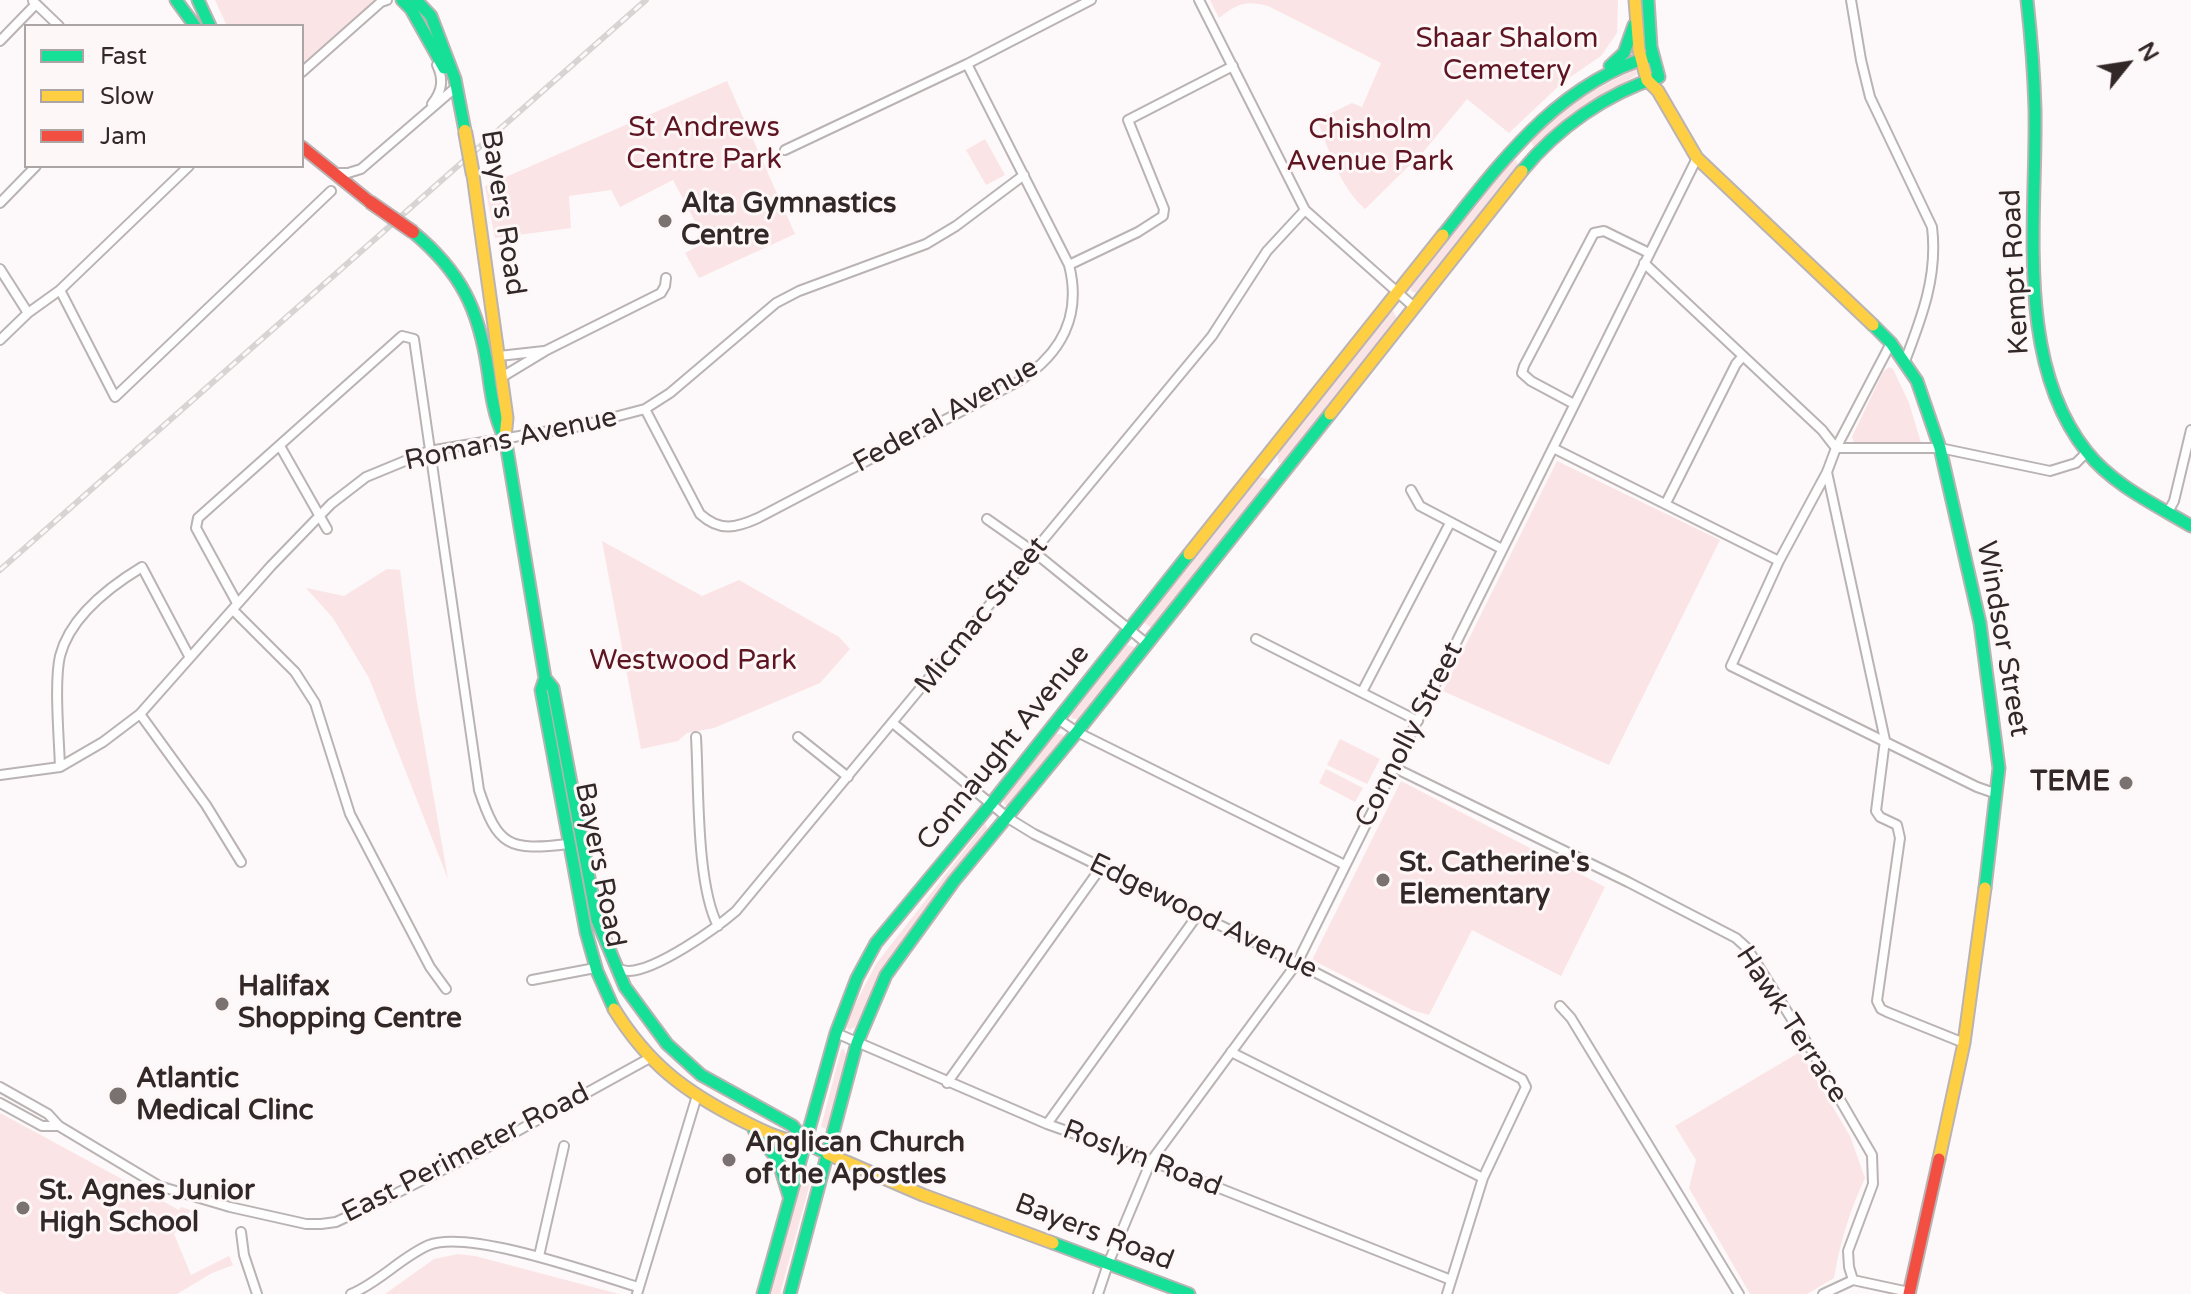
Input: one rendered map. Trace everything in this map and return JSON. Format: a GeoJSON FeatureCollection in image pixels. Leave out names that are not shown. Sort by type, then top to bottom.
{"type":"FeatureCollection","features":[{"type":"Feature","properties":{"kind":"main road"},"geometry":{"type":"LineString","coordinates":[[176,0],[194,24]]}},
{"type":"Feature","properties":{"kind":"main road"},"geometry":{"type":"LineString","coordinates":[[198,0],[209,24]]}},
{"type":"Feature","properties":{"kind":"main road","name":"Bayers Road"},"geometry":{"type":"LineString","coordinates":[[422,0],[455,79],[473,175],[507,418],[505,440],[545,678],[541,690],[584,934],[595,968],[624,1028],[648,1059],[696,1099],[789,1143],[806,1143]]}},
{"type":"Feature","properties":{"kind":"main road","name":"Windsor Street"},"geometry":{"type":"LineString","coordinates":[[1635,0],[1635,22],[1655,83],[1697,158],[1891,343],[1905,361],[1922,393],[1940,448],[1980,623],[1999,768],[1997,794],[1964,1043],[1909,1293]]}},
{"type":"Feature","properties":{"kind":"main road","name":"Windsor Street"},"geometry":{"type":"LineString","coordinates":[[1647,57],[1648,0]]}},
{"type":"Feature","properties":{"kind":"main road","name":"Kempt Road"},"geometry":{"type":"LineString","coordinates":[[2027,0],[2034,93],[2035,247],[2041,352],[2049,384],[2059,408],[2087,452],[2114,476],[2191,526]]}},
{"type":"Feature","properties":{"kind":"main road"},"geometry":{"type":"LineString","coordinates":[[401,2],[431,16]]}},
{"type":"Feature","properties":{"kind":"main road"},"geometry":{"type":"LineString","coordinates":[[401,2],[455,88]]}},
{"type":"Feature","properties":{"kind":"main road"},"geometry":{"type":"LineString","coordinates":[[1599,75],[1624,53],[1635,22]]}},
{"type":"Feature","properties":{"kind":"main road","name":"Connaught Avenue"},"geometry":{"type":"LineString","coordinates":[[763,1294],[836,1033],[857,978],[876,943],[991,804],[1516,144],[1562,101],[1599,75],[1647,57]]}},
{"type":"Feature","properties":{"kind":"main road","name":"Connaught Avenue"},"geometry":{"type":"LineString","coordinates":[[790,1294],[857,1043],[892,966],[954,881],[1077,732],[1531,160],[1596,104],[1655,83]]}},
{"type":"Feature","properties":{"kind":"main road","name":"Bayers Road"},"geometry":{"type":"LineString","coordinates":[[304,149],[447,262],[473,302],[481,329],[495,420],[505,440]]}},
{"type":"Feature","properties":{"kind":"main road"},"geometry":{"type":"LineString","coordinates":[[1262,463],[1280,477]]}},
{"type":"Feature","properties":{"kind":"main road","name":"Bayers Road"},"geometry":{"type":"LineString","coordinates":[[545,678],[553,688],[597,920],[625,987],[678,1056],[720,1087],[793,1126],[806,1143],[828,1154],[923,1195],[1189,1294]]}},
{"type":"Feature","properties":{"kind":"main road"},"geometry":{"type":"LineString","coordinates":[[624,1028],[631,1016],[631,1003],[625,987]]}},
{"type":"Feature","properties":{"kind":"main road"},"geometry":{"type":"LineString","coordinates":[[648,1059],[662,1055],[678,1056]]}},
{"type":"Feature","properties":{"kind":"main road"},"geometry":{"type":"LineString","coordinates":[[742,1121],[770,1146],[782,1163],[788,1183],[789,1204]]}},
{"type":"Feature","properties":{"kind":"street"},"geometry":{"type":"LineString","coordinates":[[785,150],[967,64],[1091,0]]}},
{"type":"Feature","properties":{"kind":"street"},"geometry":{"type":"LineString","coordinates":[[1199,0],[1305,210],[1414,307]]}},
{"type":"Feature","properties":{"kind":"street"},"geometry":{"type":"LineString","coordinates":[[1851,0],[1870,97],[1932,227],[1935,249],[1933,273],[1905,361]]}},
{"type":"Feature","properties":{"kind":"street"},"geometry":{"type":"LineString","coordinates":[[0,41],[34,2],[57,24]]}},
{"type":"Feature","properties":{"kind":"street"},"geometry":{"type":"LineString","coordinates":[[304,70],[381,2],[401,2],[437,64],[442,81],[435,99],[421,117]]}},
{"type":"Feature","properties":{"kind":"street","name":"Federal Avenue"},"geometry":{"type":"LineString","coordinates":[[645,409],[700,514],[718,525],[739,526],[1019,381],[1038,369],[1057,349],[1068,324],[1073,301],[1069,265],[967,64]]}},
{"type":"Feature","properties":{"kind":"street"},"geometry":{"type":"LineString","coordinates":[[1069,265],[1138,232],[1163,216],[1164,209],[1128,120],[1233,66]]}},
{"type":"Feature","properties":{"kind":"street"},"geometry":{"type":"LineString","coordinates":[[333,173],[361,169],[455,88]]}},
{"type":"Feature","properties":{"kind":"street","name":"Connolly Street"},"geometry":{"type":"LineString","coordinates":[[1098,1294],[1151,1161],[1297,963],[1697,158]]}},
{"type":"Feature","properties":{"kind":"street"},"geometry":{"type":"LineString","coordinates":[[0,203],[34,168]]}},
{"type":"Feature","properties":{"kind":"street"},"geometry":{"type":"LineString","coordinates":[[0,340],[28,313],[60,290],[187,168]]}},
{"type":"Feature","properties":{"kind":"street","name":"Romans Avenue"},"geometry":{"type":"LineString","coordinates":[[0,775],[60,767],[103,742],[140,714],[189,656],[331,504],[366,477],[429,451],[580,426],[645,409],[670,393],[776,303],[799,291],[926,244],[956,226],[1024,175]]}},
{"type":"Feature","properties":{"kind":"street"},"geometry":{"type":"LineString","coordinates":[[60,290],[115,397],[331,191]]}},
{"type":"Feature","properties":{"kind":"street","name":"Micmac Street"},"geometry":{"type":"LineString","coordinates":[[616,968],[630,971],[681,949],[736,911],[894,724],[1212,336],[1267,251],[1305,210]]}},
{"type":"Feature","properties":{"kind":"street"},"geometry":{"type":"LineString","coordinates":[[1574,404],[1531,381],[1522,373],[1524,366],[1594,233],[1604,231],[1649,253]]}},
{"type":"Feature","properties":{"kind":"street"},"geometry":{"type":"LineString","coordinates":[[1644,263],[1822,430],[1836,448]]}},
{"type":"Feature","properties":{"kind":"street"},"geometry":{"type":"LineString","coordinates":[[0,269],[28,313]]}},
{"type":"Feature","properties":{"kind":"street"},"geometry":{"type":"LineString","coordinates":[[502,377],[545,351],[661,293],[666,278]]}},
{"type":"Feature","properties":{"kind":"street"},"geometry":{"type":"LineString","coordinates":[[446,989],[430,967],[350,814],[315,703],[295,672],[235,607],[196,528],[198,518],[402,336],[414,339],[479,790],[490,825],[513,845],[532,849],[568,844]]}},
{"type":"Feature","properties":{"kind":"street"},"geometry":{"type":"LineString","coordinates":[[1891,343],[1779,561],[1731,666],[1997,794]]}},
{"type":"Feature","properties":{"kind":"street"},"geometry":{"type":"LineString","coordinates":[[499,356],[545,351]]}},
{"type":"Feature","properties":{"kind":"street"},"geometry":{"type":"LineString","coordinates":[[1666,503],[1736,364],[1743,356]]}},
{"type":"Feature","properties":{"kind":"street"},"geometry":{"type":"LineString","coordinates":[[2168,512],[2174,501],[2191,430]]}},
{"type":"Feature","properties":{"kind":"street"},"geometry":{"type":"LineString","coordinates":[[280,446],[327,529]]}},
{"type":"Feature","properties":{"kind":"street"},"geometry":{"type":"LineString","coordinates":[[1553,448],[1779,561]]}},
{"type":"Feature","properties":{"kind":"street"},"geometry":{"type":"LineString","coordinates":[[1836,448],[1940,448],[2050,471],[2076,463],[2087,452]]}},
{"type":"Feature","properties":{"kind":"street"},"geometry":{"type":"LineString","coordinates":[[1827,472],[1885,740],[1876,811],[1880,817],[1897,825],[1900,838],[1877,1001],[1881,1009],[1964,1043]]}},
{"type":"Feature","properties":{"kind":"street"},"geometry":{"type":"LineString","coordinates":[[1411,490],[1420,506],[1502,549]]}},
{"type":"Feature","properties":{"kind":"street"},"geometry":{"type":"LineString","coordinates":[[987,519],[1034,552],[1146,643]]}},
{"type":"Feature","properties":{"kind":"street"},"geometry":{"type":"LineString","coordinates":[[1362,692],[1450,523]]}},
{"type":"Feature","properties":{"kind":"street"},"geometry":{"type":"LineString","coordinates":[[60,767],[60,656],[72,627],[115,585],[142,567],[189,656]]}},
{"type":"Feature","properties":{"kind":"street"},"geometry":{"type":"LineString","coordinates":[[1256,639],[1418,721]]}},
{"type":"Feature","properties":{"kind":"street"},"geometry":{"type":"LineString","coordinates":[[140,714],[206,805],[241,862]]}},
{"type":"Feature","properties":{"kind":"street"},"geometry":{"type":"LineString","coordinates":[[1058,719],[1077,732],[1345,865]]}},
{"type":"Feature","properties":{"kind":"street","name":"Edgewood Avenue"},"geometry":{"type":"LineString","coordinates":[[894,724],[1008,818],[1522,1079],[1526,1087],[1483,1178]]}},
{"type":"Feature","properties":{"kind":"street"},"geometry":{"type":"LineString","coordinates":[[696,737],[702,859],[713,916],[718,926]]}},
{"type":"Feature","properties":{"kind":"street"},"geometry":{"type":"LineString","coordinates":[[798,737],[848,777]]}},
{"type":"Feature","properties":{"kind":"street","name":"Hawk Terrace"},"geometry":{"type":"LineString","coordinates":[[1395,768],[1628,882],[1736,938],[1747,948],[1872,1155],[1873,1184],[1848,1251],[1853,1280]]}},
{"type":"Feature","properties":{"kind":"street"},"geometry":{"type":"LineString","coordinates":[[947,1083],[1102,866]]}},
{"type":"Feature","properties":{"kind":"street"},"geometry":{"type":"LineString","coordinates":[[1047,1124],[1199,913]]}},
{"type":"Feature","properties":{"kind":"street"},"geometry":{"type":"LineString","coordinates":[[532,980],[595,968]]}},
{"type":"Feature","properties":{"kind":"street"},"geometry":{"type":"LineString","coordinates":[[1560,1006],[1571,1018],[1739,1294]]}},
{"type":"Feature","properties":{"kind":"street","name":"Roslyn Road"},"geometry":{"type":"LineString","coordinates":[[836,1033],[1047,1124],[1151,1161],[1451,1280]]}},
{"type":"Feature","properties":{"kind":"street"},"geometry":{"type":"LineString","coordinates":[[1231,1052],[1483,1178],[1447,1294]]}},
{"type":"Feature","properties":{"kind":"street","name":"East Perimeter Road"},"geometry":{"type":"LineString","coordinates":[[0,1087],[48,1114],[59,1126],[159,1186],[230,1207],[306,1224],[321,1224],[336,1222],[440,1172],[648,1059]]}},
{"type":"Feature","properties":{"kind":"street"},"geometry":{"type":"LineString","coordinates":[[351,1294],[419,1251],[441,1242],[455,1241],[539,1256],[638,1291],[696,1099]]}},
{"type":"Feature","properties":{"kind":"street","name":"East Perimeter Road"},"geometry":{"type":"LineString","coordinates":[[0,1103],[42,1126],[59,1126]]}},
{"type":"Feature","properties":{"kind":"street"},"geometry":{"type":"LineString","coordinates":[[539,1256],[564,1146]]}},
{"type":"Feature","properties":{"kind":"street"},"geometry":{"type":"LineString","coordinates":[[241,1232],[244,1255],[257,1294]]}},
{"type":"Feature","properties":{"kind":"street"},"geometry":{"type":"LineString","coordinates":[[1823,1294],[1853,1280],[1909,1293]]}},
{"type":"Feature","properties":{"kind":"green space"},"geometry":{"type":"Polygon","coordinates":[[[215,0],[376,0],[304,62],[304,24],[226,24],[215,0]]]}},
{"type":"Feature","properties":{"kind":"green space"},"geometry":{"type":"Polygon","coordinates":[[[1210,0],[1618,0],[1617,33],[1601,56],[1563,82],[1509,133],[1467,99],[1424,151],[1365,209],[1342,179],[1317,120],[1352,103],[1362,107],[1381,63],[1268,6],[1242,4],[1219,18],[1210,0]]]}},
{"type":"Feature","properties":{"kind":"green space"},"geometry":{"type":"Polygon","coordinates":[[[1635,69],[1638,73],[1635,76],[1586,106],[1541,145],[1533,146],[1534,136],[1580,98],[1635,69]]]}},
{"type":"Feature","properties":{"kind":"green space","name":"St Andrews Centre Park"},"geometry":{"type":"Polygon","coordinates":[[[727,81],[795,234],[699,278],[685,253],[706,242],[673,180],[620,207],[611,190],[569,196],[571,228],[495,238],[485,186],[727,81]]]}},
{"type":"Feature","properties":{"kind":"green space"},"geometry":{"type":"Polygon","coordinates":[[[985,139],[1005,175],[986,185],[966,150],[985,139]]]}},
{"type":"Feature","properties":{"kind":"green space"},"geometry":{"type":"Polygon","coordinates":[[[1516,160],[1519,166],[1419,291],[1411,291],[1411,285],[1512,161],[1516,160]]]}},
{"type":"Feature","properties":{"kind":"green space"},"geometry":{"type":"Polygon","coordinates":[[[1393,311],[1397,319],[1285,462],[1279,463],[1277,454],[1393,311]]]}},
{"type":"Feature","properties":{"kind":"green space"},"geometry":{"type":"Polygon","coordinates":[[[1889,367],[1893,369],[1909,403],[1921,443],[1854,443],[1852,437],[1883,372],[1889,367]]]}},
{"type":"Feature","properties":{"kind":"green space"},"geometry":{"type":"Polygon","coordinates":[[[1557,461],[1720,540],[1609,765],[1443,691],[1557,461]]]}},
{"type":"Feature","properties":{"kind":"green space"},"geometry":{"type":"Polygon","coordinates":[[[1260,477],[1268,479],[1268,483],[1152,628],[1145,623],[1147,619],[1260,477]]]}},
{"type":"Feature","properties":{"kind":"green space","name":"Westwood Park"},"geometry":{"type":"Polygon","coordinates":[[[602,541],[702,596],[739,580],[839,637],[850,649],[820,683],[714,728],[687,733],[678,741],[641,749],[602,541]]]}},
{"type":"Feature","properties":{"kind":"green space"},"geometry":{"type":"Polygon","coordinates":[[[387,569],[400,570],[416,696],[448,879],[369,678],[333,618],[306,588],[344,596],[387,569]]]}},
{"type":"Feature","properties":{"kind":"green space"},"geometry":{"type":"Polygon","coordinates":[[[1127,645],[1134,647],[1135,651],[1080,720],[1071,718],[1072,714],[1127,645]]]}},
{"type":"Feature","properties":{"kind":"green space"},"geometry":{"type":"Polygon","coordinates":[[[1055,733],[1063,735],[1064,739],[1009,806],[1005,805],[1003,799],[1055,733]]]}},
{"type":"Feature","properties":{"kind":"green space"},"geometry":{"type":"Polygon","coordinates":[[[1340,739],[1380,759],[1367,784],[1327,765],[1340,739]]]}},
{"type":"Feature","properties":{"kind":"green space"},"geometry":{"type":"Polygon","coordinates":[[[1326,769],[1363,788],[1355,802],[1319,783],[1326,769]]]}},
{"type":"Feature","properties":{"kind":"green space"},"geometry":{"type":"Polygon","coordinates":[[[1401,781],[1605,887],[1561,976],[1472,930],[1429,1015],[1412,1010],[1312,960],[1401,781]]]}},
{"type":"Feature","properties":{"kind":"green space"},"geometry":{"type":"Polygon","coordinates":[[[985,824],[988,829],[884,965],[855,1027],[849,1030],[847,1020],[876,964],[985,824]]]}},
{"type":"Feature","properties":{"kind":"green space"},"geometry":{"type":"Polygon","coordinates":[[[844,1049],[846,1055],[826,1129],[821,1127],[841,1050],[844,1049]]]}},
{"type":"Feature","properties":{"kind":"green space"},"geometry":{"type":"Polygon","coordinates":[[[1800,1052],[1850,1136],[1865,1178],[1846,1226],[1834,1278],[1807,1294],[1750,1294],[1689,1188],[1696,1160],[1675,1126],[1800,1052]]]}},
{"type":"Feature","properties":{"kind":"green space"},"geometry":{"type":"Polygon","coordinates":[[[0,1113],[179,1210],[181,1207],[191,1210],[174,1234],[191,1275],[229,1256],[233,1265],[212,1273],[177,1294],[7,1294],[0,1291],[0,1113]]]}},
{"type":"Feature","properties":{"kind":"green space"},"geometry":{"type":"Polygon","coordinates":[[[811,1164],[813,1172],[780,1294],[771,1294],[805,1170],[811,1164]]]}},
{"type":"Feature","properties":{"kind":"green space"},"geometry":{"type":"Polygon","coordinates":[[[458,1254],[619,1294],[385,1294],[434,1259],[458,1254]]]}},
{"type":"Feature","properties":{"kind":"railway"},"geometry":{"type":"LineString","coordinates":[[0,570],[646,0]]}},
{"type":"Feature","properties":{"kind":"traffic: fast"},"geometry":{"type":"LineString","coordinates":[[176,0],[194,24]]}},
{"type":"Feature","properties":{"kind":"traffic: fast"},"geometry":{"type":"LineString","coordinates":[[198,0],[209,24]]}},
{"type":"Feature","properties":{"kind":"traffic: fast"},"geometry":{"type":"LineString","coordinates":[[402,0],[411,9]]}},
{"type":"Feature","properties":{"kind":"traffic: fast"},"geometry":{"type":"LineString","coordinates":[[416,0],[431,16]]}},
{"type":"Feature","properties":{"kind":"traffic: fast"},"geometry":{"type":"LineString","coordinates":[[1522,171],[1551,140],[1584,114],[1621,92],[1659,77],[1651,47],[1648,0]]}},
{"type":"Feature","properties":{"kind":"traffic: fast"},"geometry":{"type":"LineString","coordinates":[[2027,0],[2035,109],[2034,288],[2048,375],[2064,416],[2097,464],[2136,494],[2191,526]]}},
{"type":"Feature","properties":{"kind":"traffic: fast"},"geometry":{"type":"LineString","coordinates":[[411,9],[444,68]]}},
{"type":"Feature","properties":{"kind":"traffic: fast"},"geometry":{"type":"LineString","coordinates":[[431,16],[455,79],[465,131]]}},
{"type":"Feature","properties":{"kind":"traffic: fast"},"geometry":{"type":"LineString","coordinates":[[1610,66],[1624,53],[1634,25]]}},
{"type":"Feature","properties":{"kind":"traffic: fast"},"geometry":{"type":"LineString","coordinates":[[1443,235],[1510,153],[1560,105],[1618,69],[1652,56]]}},
{"type":"Feature","properties":{"kind":"traffic: fast"},"geometry":{"type":"LineString","coordinates":[[413,232],[444,262],[473,310],[484,349],[495,413],[504,437]]}},
{"type":"Feature","properties":{"kind":"traffic: fast"},"geometry":{"type":"LineString","coordinates":[[1873,325],[1891,343],[1917,381],[1940,448],[1980,623],[1999,768],[1985,888]]}},
{"type":"Feature","properties":{"kind":"traffic: fast"},"geometry":{"type":"LineString","coordinates":[[790,1294],[857,1043],[886,975],[954,881],[1330,414]]}},
{"type":"Feature","properties":{"kind":"traffic: fast"},"geometry":{"type":"LineString","coordinates":[[505,437],[545,678],[541,690],[586,932],[597,971],[614,1009]]}},
{"type":"Feature","properties":{"kind":"traffic: fast"},"geometry":{"type":"LineString","coordinates":[[763,1294],[836,1033],[857,978],[876,943],[991,804],[1189,554]]}},
{"type":"Feature","properties":{"kind":"traffic: fast"},"geometry":{"type":"LineString","coordinates":[[545,678],[553,688],[597,920],[625,987],[667,1044],[701,1075],[793,1126],[806,1143],[828,1154]]}},
{"type":"Feature","properties":{"kind":"traffic: fast"},"geometry":{"type":"LineString","coordinates":[[754,1130],[778,1160],[789,1196]]}},
{"type":"Feature","properties":{"kind":"traffic: fast"},"geometry":{"type":"LineString","coordinates":[[1053,1243],[1189,1294]]}},
{"type":"Feature","properties":{"kind":"traffic: slow"},"geometry":{"type":"LineString","coordinates":[[1635,0],[1639,50],[1647,80]]}},
{"type":"Feature","properties":{"kind":"traffic: slow"},"geometry":{"type":"LineString","coordinates":[[1647,80],[1658,91],[1697,158],[1873,325]]}},
{"type":"Feature","properties":{"kind":"traffic: slow"},"geometry":{"type":"LineString","coordinates":[[465,131],[473,175]]}},
{"type":"Feature","properties":{"kind":"traffic: slow"},"geometry":{"type":"LineString","coordinates":[[1330,414],[1522,171]]}},
{"type":"Feature","properties":{"kind":"traffic: slow"},"geometry":{"type":"LineString","coordinates":[[473,175],[507,418],[505,437]]}},
{"type":"Feature","properties":{"kind":"traffic: slow"},"geometry":{"type":"LineString","coordinates":[[1189,554],[1443,235]]}},
{"type":"Feature","properties":{"kind":"traffic: slow"},"geometry":{"type":"LineString","coordinates":[[1939,1159],[1964,1043],[1985,888]]}},
{"type":"Feature","properties":{"kind":"traffic: slow"},"geometry":{"type":"LineString","coordinates":[[614,1009],[654,1061],[703,1099],[781,1138],[806,1143]]}},
{"type":"Feature","properties":{"kind":"traffic: slow"},"geometry":{"type":"LineString","coordinates":[[828,1154],[923,1195],[1053,1243]]}},
{"type":"Feature","properties":{"kind":"traffic: jam"},"geometry":{"type":"LineString","coordinates":[[304,149],[370,202]]}},
{"type":"Feature","properties":{"kind":"traffic: jam"},"geometry":{"type":"LineString","coordinates":[[370,202],[413,232]]}},
{"type":"Feature","properties":{"kind":"traffic: jam"},"geometry":{"type":"LineString","coordinates":[[1909,1294],[1939,1159]]}},
{"type":"Feature","properties":{"kind":"place","name":"Alta Gymnastics Centre"},"geometry":{"type":"Point","coordinates":[665,221]}},
{"type":"Feature","properties":{"kind":"place","name":"TEME"},"geometry":{"type":"Point","coordinates":[2126,783]}},
{"type":"Feature","properties":{"kind":"place","name":"St. Catherine's Elementary"},"geometry":{"type":"Point","coordinates":[1383,880]}},
{"type":"Feature","properties":{"kind":"place","name":"Halifax Shopping Centre"},"geometry":{"type":"Point","coordinates":[222,1004]}},
{"type":"Feature","properties":{"kind":"place","name":"Atlantic Medical Clinc"},"geometry":{"type":"Point","coordinates":[118,1096]}},
{"type":"Feature","properties":{"kind":"place","name":"Anglican Church of the Apostles"},"geometry":{"type":"Point","coordinates":[729,1160]}},
{"type":"Feature","properties":{"kind":"place","name":"St. Agnes Junior High School"},"geometry":{"type":"Point","coordinates":[23,1208]}},
{"type":"Feature","properties":{"kind":"park label","name":"Shaar Shalom Cemetery"},"geometry":{"type":"Point","coordinates":[1507,56]}},
{"type":"Feature","properties":{"kind":"park label","name":"Chisholm Avenue Park"},"geometry":{"type":"Point","coordinates":[1370,147]}}]}
